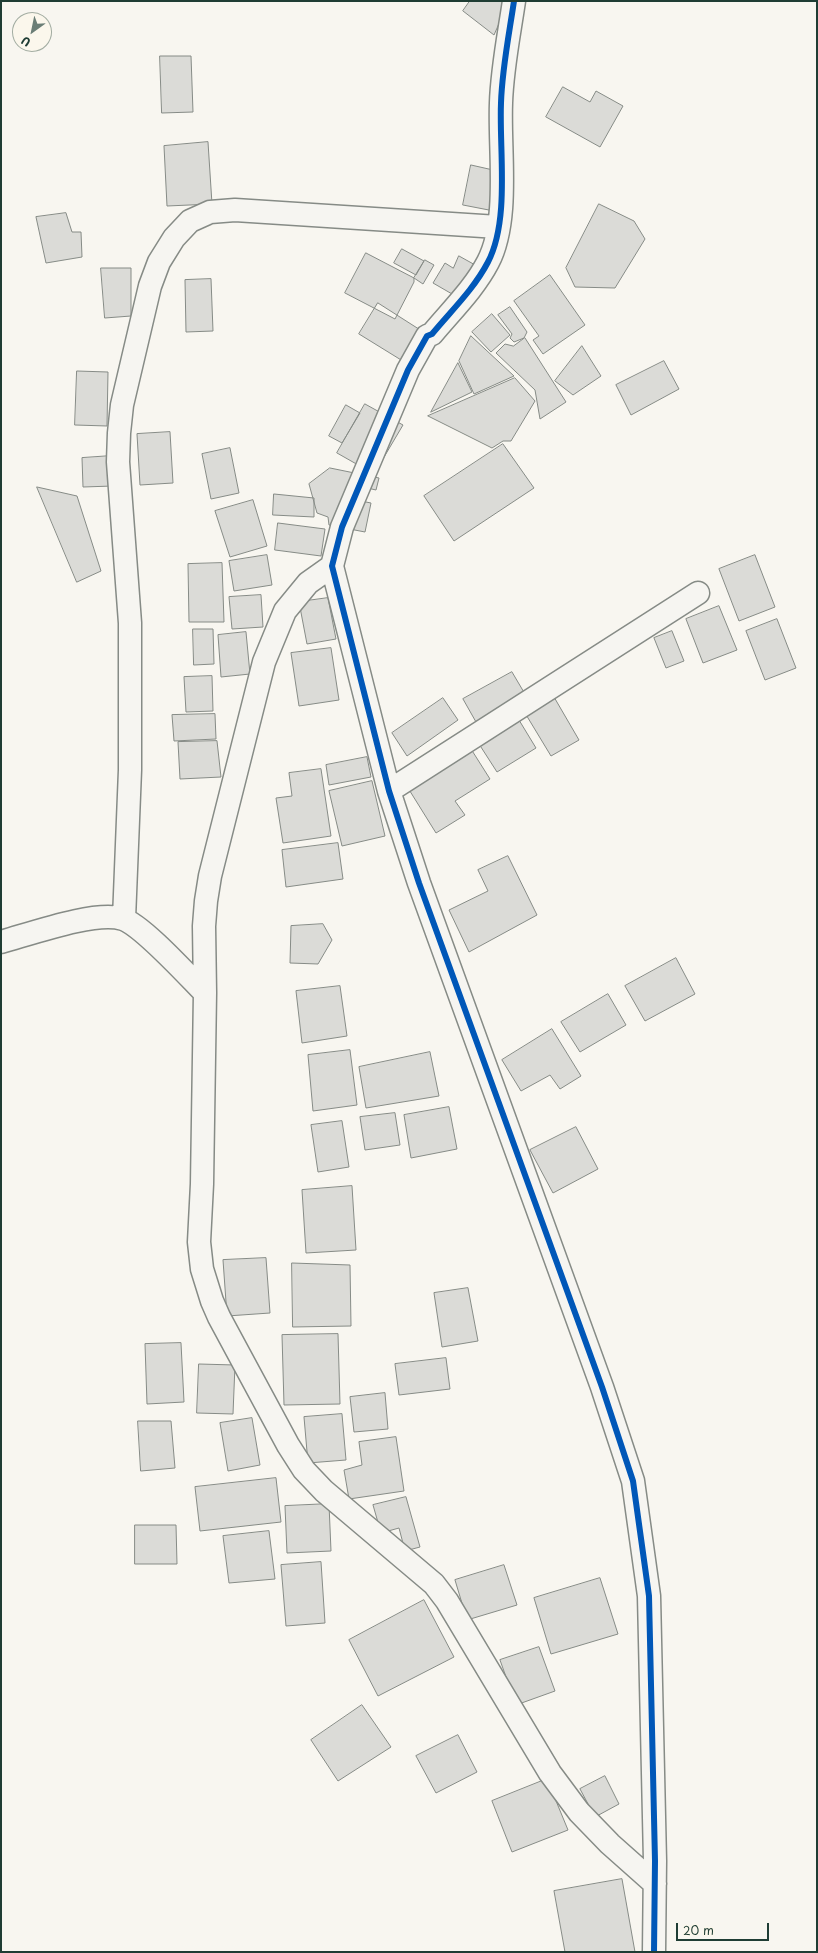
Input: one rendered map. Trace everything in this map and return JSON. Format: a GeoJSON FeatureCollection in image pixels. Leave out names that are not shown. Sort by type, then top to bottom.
{"type":"FeatureCollection","features":[{"type":"Feature","properties":{"kind":"street"},"geometry":{"type":"LineString","coordinates":[[514,1],[501,102],[502,193],[497,239],[488,262],[471,288],[432,334],[427,336],[408,370],[342,527],[332,566],[388,791],[419,883],[602,1386],[633,1481],[648,1596],[655,1884],[654,1952]]}},
{"type":"Feature","properties":{"kind":"street"},"geometry":{"type":"LineString","coordinates":[[124,919],[130,770],[130,623],[118,462],[118,433],[122,405],[148,294],[160,262],[174,238],[190,220],[210,212],[235,210],[498,227]]}},
{"type":"Feature","properties":{"kind":"street"},"geometry":{"type":"LineString","coordinates":[[332,566],[308,583],[285,611],[264,662],[210,876],[204,926],[205,993],[202,1184],[199,1242],[202,1269],[212,1301],[219,1316],[288,1444],[304,1470],[324,1491],[434,1584],[447,1601],[550,1773],[566,1795],[579,1812],[610,1844],[655,1884]]}},
{"type":"Feature","properties":{"kind":"street"},"geometry":{"type":"LineString","coordinates":[[388,791],[698,593]]}},
{"type":"Feature","properties":{"kind":"street"},"geometry":{"type":"LineString","coordinates":[[1,942],[86,919],[106,917],[124,919],[141,931],[205,993]]}},
{"type":"Feature","properties":{"kind":"building"},"geometry":{"type":"Polygon","coordinates":[[[470,1],[505,1],[508,3],[494,35],[463,11],[470,1]]]}},
{"type":"Feature","properties":{"kind":"building"},"geometry":{"type":"Polygon","coordinates":[[[160,56],[191,56],[193,112],[162,113],[160,56]]]}},
{"type":"Feature","properties":{"kind":"building"},"geometry":{"type":"Polygon","coordinates":[[[563,87],[590,102],[596,91],[623,106],[600,147],[546,117],[563,87]]]}},
{"type":"Feature","properties":{"kind":"building"},"geometry":{"type":"Polygon","coordinates":[[[208,142],[212,204],[167,206],[164,146],[208,142]]]}},
{"type":"Feature","properties":{"kind":"building"},"geometry":{"type":"Polygon","coordinates":[[[471,165],[502,172],[494,211],[463,205],[471,165]]]}},
{"type":"Feature","properties":{"kind":"building"},"geometry":{"type":"Polygon","coordinates":[[[599,204],[634,221],[645,239],[615,288],[575,287],[566,268],[599,204]]]}},
{"type":"Feature","properties":{"kind":"building"},"geometry":{"type":"Polygon","coordinates":[[[66,213],[72,232],[81,232],[82,257],[46,263],[36,217],[66,213]]]}},
{"type":"Feature","properties":{"kind":"building"},"geometry":{"type":"Polygon","coordinates":[[[402,249],[424,261],[416,275],[394,263],[402,249]]]}},
{"type":"Feature","properties":{"kind":"building"},"geometry":{"type":"Polygon","coordinates":[[[366,253],[414,278],[414,282],[395,319],[345,293],[366,253]]]}},
{"type":"Feature","properties":{"kind":"building"},"geometry":{"type":"Polygon","coordinates":[[[459,256],[477,266],[459,298],[433,283],[445,263],[453,268],[459,256]]]}},
{"type":"Feature","properties":{"kind":"building"},"geometry":{"type":"Polygon","coordinates":[[[425,260],[434,265],[423,284],[414,278],[425,260]]]}},
{"type":"Feature","properties":{"kind":"building"},"geometry":{"type":"Polygon","coordinates":[[[101,268],[131,268],[131,316],[105,318],[101,268]]]}},
{"type":"Feature","properties":{"kind":"building"},"geometry":{"type":"Polygon","coordinates":[[[550,275],[585,325],[543,354],[533,340],[539,336],[514,301],[550,275]]]}},
{"type":"Feature","properties":{"kind":"building"},"geometry":{"type":"Polygon","coordinates":[[[211,279],[213,331],[186,332],[185,280],[211,279]]]}},
{"type":"Feature","properties":{"kind":"building"},"geometry":{"type":"Polygon","coordinates":[[[378,303],[425,333],[406,363],[359,334],[378,303]]]}},
{"type":"Feature","properties":{"kind":"building"},"geometry":{"type":"Polygon","coordinates":[[[510,307],[527,332],[524,338],[514,342],[510,338],[512,334],[498,315],[510,307]]]}},
{"type":"Feature","properties":{"kind":"building"},"geometry":{"type":"Polygon","coordinates":[[[492,314],[510,335],[491,352],[472,332],[492,314]]]}},
{"type":"Feature","properties":{"kind":"building"},"geometry":{"type":"Polygon","coordinates":[[[471,336],[514,376],[474,394],[459,361],[471,336]]]}},
{"type":"Feature","properties":{"kind":"building"},"geometry":{"type":"Polygon","coordinates":[[[525,338],[566,402],[540,419],[535,390],[496,353],[505,344],[513,346],[525,338]]]}},
{"type":"Feature","properties":{"kind":"building"},"geometry":{"type":"Polygon","coordinates":[[[582,346],[601,376],[573,395],[555,381],[582,346]]]}},
{"type":"Feature","properties":{"kind":"building"},"geometry":{"type":"Polygon","coordinates":[[[664,361],[679,389],[631,415],[616,385],[664,361]]]}},
{"type":"Feature","properties":{"kind":"building"},"geometry":{"type":"Polygon","coordinates":[[[458,363],[472,392],[431,412],[458,363]]]}},
{"type":"Feature","properties":{"kind":"building"},"geometry":{"type":"Polygon","coordinates":[[[77,371],[108,372],[107,426],[75,425],[77,371]]]}},
{"type":"Feature","properties":{"kind":"building"},"geometry":{"type":"Polygon","coordinates":[[[515,378],[535,401],[511,441],[503,441],[492,448],[428,416],[515,378]]]}},
{"type":"Feature","properties":{"kind":"building"},"geometry":{"type":"Polygon","coordinates":[[[365,404],[403,425],[374,474],[337,453],[365,404]]]}},
{"type":"Feature","properties":{"kind":"building"},"geometry":{"type":"Polygon","coordinates":[[[346,405],[360,413],[342,443],[329,436],[346,405]]]}},
{"type":"Feature","properties":{"kind":"building"},"geometry":{"type":"Polygon","coordinates":[[[170,432],[173,483],[140,485],[137,434],[170,432]]]}},
{"type":"Feature","properties":{"kind":"building"},"geometry":{"type":"Polygon","coordinates":[[[503,444],[534,488],[454,541],[424,496],[503,444]]]}},
{"type":"Feature","properties":{"kind":"building"},"geometry":{"type":"Polygon","coordinates":[[[230,448],[239,493],[211,499],[202,454],[230,448]]]}},
{"type":"Feature","properties":{"kind":"building"},"geometry":{"type":"Polygon","coordinates":[[[111,456],[113,486],[83,487],[82,458],[111,456]]]}},
{"type":"Feature","properties":{"kind":"building"},"geometry":{"type":"Polygon","coordinates":[[[330,468],[379,478],[376,490],[359,486],[356,500],[371,503],[365,532],[329,525],[328,517],[317,513],[309,484],[330,468]]]}},
{"type":"Feature","properties":{"kind":"building"},"geometry":{"type":"Polygon","coordinates":[[[37,487],[77,496],[101,571],[77,582],[37,487]]]}},
{"type":"Feature","properties":{"kind":"building"},"geometry":{"type":"Polygon","coordinates":[[[274,494],[314,498],[314,517],[273,515],[274,494]]]}},
{"type":"Feature","properties":{"kind":"building"},"geometry":{"type":"Polygon","coordinates":[[[253,500],[267,546],[230,557],[215,511],[253,500]]]}},
{"type":"Feature","properties":{"kind":"building"},"geometry":{"type":"Polygon","coordinates":[[[278,523],[325,529],[321,556],[275,550],[278,523]]]}},
{"type":"Feature","properties":{"kind":"building"},"geometry":{"type":"Polygon","coordinates":[[[267,555],[272,585],[234,591],[229,561],[267,555]]]}},
{"type":"Feature","properties":{"kind":"building"},"geometry":{"type":"Polygon","coordinates":[[[755,555],[775,607],[739,621],[719,569],[755,555]]]}},
{"type":"Feature","properties":{"kind":"building"},"geometry":{"type":"Polygon","coordinates":[[[222,563],[224,622],[189,622],[188,564],[222,563]]]}},
{"type":"Feature","properties":{"kind":"building"},"geometry":{"type":"Polygon","coordinates":[[[261,595],[263,627],[232,629],[229,597],[261,595]]]}},
{"type":"Feature","properties":{"kind":"building"},"geometry":{"type":"Polygon","coordinates":[[[328,598],[336,639],[307,644],[299,602],[328,598]]]}},
{"type":"Feature","properties":{"kind":"building"},"geometry":{"type":"Polygon","coordinates":[[[719,606],[737,650],[703,663],[686,619],[719,606]]]}},
{"type":"Feature","properties":{"kind":"building"},"geometry":{"type":"Polygon","coordinates":[[[777,619],[796,668],[765,680],[746,631],[777,619]]]}},
{"type":"Feature","properties":{"kind":"building"},"geometry":{"type":"Polygon","coordinates":[[[193,629],[213,629],[214,664],[194,665],[193,629]]]}},
{"type":"Feature","properties":{"kind":"building"},"geometry":{"type":"Polygon","coordinates":[[[672,631],[684,661],[666,668],[654,638],[672,631]]]}},
{"type":"Feature","properties":{"kind":"building"},"geometry":{"type":"Polygon","coordinates":[[[246,632],[250,674],[221,677],[218,635],[246,632]]]}},
{"type":"Feature","properties":{"kind":"building"},"geometry":{"type":"Polygon","coordinates":[[[331,648],[339,700],[299,706],[291,653],[331,648]]]}},
{"type":"Feature","properties":{"kind":"building"},"geometry":{"type":"Polygon","coordinates":[[[512,672],[525,694],[476,722],[463,699],[512,672]]]}},
{"type":"Feature","properties":{"kind":"building"},"geometry":{"type":"Polygon","coordinates":[[[212,676],[213,711],[186,712],[184,677],[212,676]]]}},
{"type":"Feature","properties":{"kind":"building"},"geometry":{"type":"Polygon","coordinates":[[[554,697],[579,740],[551,756],[525,713],[554,697]]]}},
{"type":"Feature","properties":{"kind":"building"},"geometry":{"type":"Polygon","coordinates":[[[443,698],[458,720],[407,756],[392,733],[443,698]]]}},
{"type":"Feature","properties":{"kind":"building"},"geometry":{"type":"Polygon","coordinates":[[[215,714],[216,739],[174,741],[172,715],[215,714]]]}},
{"type":"Feature","properties":{"kind":"building"},"geometry":{"type":"Polygon","coordinates":[[[519,720],[536,748],[497,772],[479,744],[519,720]]]}},
{"type":"Feature","properties":{"kind":"building"},"geometry":{"type":"Polygon","coordinates":[[[217,741],[221,777],[180,779],[178,742],[217,741]]]}},
{"type":"Feature","properties":{"kind":"building"},"geometry":{"type":"Polygon","coordinates":[[[471,749],[490,779],[455,801],[465,815],[436,833],[408,788],[471,749]]]}},
{"type":"Feature","properties":{"kind":"building"},"geometry":{"type":"Polygon","coordinates":[[[367,757],[371,777],[329,785],[326,765],[367,757]]]}},
{"type":"Feature","properties":{"kind":"building"},"geometry":{"type":"Polygon","coordinates":[[[321,769],[331,836],[283,843],[276,798],[292,796],[289,773],[321,769]]]}},
{"type":"Feature","properties":{"kind":"building"},"geometry":{"type":"Polygon","coordinates":[[[372,781],[385,836],[342,846],[329,791],[372,781]]]}},
{"type":"Feature","properties":{"kind":"building"},"geometry":{"type":"Polygon","coordinates":[[[338,843],[343,879],[286,887],[282,850],[338,843]]]}},
{"type":"Feature","properties":{"kind":"building"},"geometry":{"type":"Polygon","coordinates":[[[508,856],[537,915],[469,952],[449,910],[488,891],[478,870],[508,856]]]}},
{"type":"Feature","properties":{"kind":"building"},"geometry":{"type":"Polygon","coordinates":[[[323,924],[332,940],[318,964],[290,963],[291,926],[323,924]]]}},
{"type":"Feature","properties":{"kind":"building"},"geometry":{"type":"Polygon","coordinates":[[[676,958],[695,994],[645,1021],[625,986],[676,958]]]}},
{"type":"Feature","properties":{"kind":"building"},"geometry":{"type":"Polygon","coordinates":[[[340,986],[347,1036],[302,1043],[296,991],[340,986]]]}},
{"type":"Feature","properties":{"kind":"building"},"geometry":{"type":"Polygon","coordinates":[[[608,994],[626,1025],[580,1052],[561,1022],[608,994]]]}},
{"type":"Feature","properties":{"kind":"building"},"geometry":{"type":"Polygon","coordinates":[[[552,1029],[581,1076],[560,1089],[550,1075],[521,1091],[502,1060],[552,1029]]]}},
{"type":"Feature","properties":{"kind":"building"},"geometry":{"type":"Polygon","coordinates":[[[350,1050],[357,1105],[313,1111],[308,1055],[350,1050]]]}},
{"type":"Feature","properties":{"kind":"building"},"geometry":{"type":"Polygon","coordinates":[[[430,1052],[439,1096],[366,1108],[359,1067],[430,1052]]]}},
{"type":"Feature","properties":{"kind":"building"},"geometry":{"type":"Polygon","coordinates":[[[449,1107],[457,1149],[411,1158],[404,1115],[449,1107]]]}},
{"type":"Feature","properties":{"kind":"building"},"geometry":{"type":"Polygon","coordinates":[[[395,1113],[400,1145],[365,1150],[360,1117],[395,1113]]]}},
{"type":"Feature","properties":{"kind":"building"},"geometry":{"type":"Polygon","coordinates":[[[342,1121],[349,1167],[318,1172],[311,1125],[342,1121]]]}},
{"type":"Feature","properties":{"kind":"building"},"geometry":{"type":"Polygon","coordinates":[[[576,1127],[598,1169],[553,1193],[530,1150],[576,1127]]]}},
{"type":"Feature","properties":{"kind":"building"},"geometry":{"type":"Polygon","coordinates":[[[352,1186],[356,1250],[306,1253],[302,1190],[352,1186]]]}},
{"type":"Feature","properties":{"kind":"building"},"geometry":{"type":"Polygon","coordinates":[[[266,1258],[270,1313],[227,1316],[223,1260],[266,1258]]]}},
{"type":"Feature","properties":{"kind":"building"},"geometry":{"type":"Polygon","coordinates":[[[292,1263],[350,1265],[351,1326],[293,1327],[292,1263]]]}},
{"type":"Feature","properties":{"kind":"building"},"geometry":{"type":"Polygon","coordinates":[[[468,1288],[478,1341],[442,1347],[434,1293],[468,1288]]]}},
{"type":"Feature","properties":{"kind":"building"},"geometry":{"type":"Polygon","coordinates":[[[338,1334],[340,1404],[284,1405],[282,1335],[338,1334]]]}},
{"type":"Feature","properties":{"kind":"building"},"geometry":{"type":"Polygon","coordinates":[[[181,1343],[184,1402],[147,1404],[145,1344],[181,1343]]]}},
{"type":"Feature","properties":{"kind":"building"},"geometry":{"type":"Polygon","coordinates":[[[446,1358],[450,1389],[399,1395],[395,1364],[446,1358]]]}},
{"type":"Feature","properties":{"kind":"building"},"geometry":{"type":"Polygon","coordinates":[[[199,1364],[235,1365],[233,1414],[197,1413],[199,1364]]]}},
{"type":"Feature","properties":{"kind":"building"},"geometry":{"type":"Polygon","coordinates":[[[385,1393],[388,1429],[354,1432],[350,1397],[385,1393]]]}},
{"type":"Feature","properties":{"kind":"building"},"geometry":{"type":"Polygon","coordinates":[[[342,1414],[346,1460],[308,1463],[304,1417],[342,1414]]]}},
{"type":"Feature","properties":{"kind":"building"},"geometry":{"type":"Polygon","coordinates":[[[252,1418],[260,1465],[228,1471],[220,1423],[252,1418]]]}},
{"type":"Feature","properties":{"kind":"building"},"geometry":{"type":"Polygon","coordinates":[[[138,1421],[171,1421],[175,1468],[141,1471],[138,1421]]]}},
{"type":"Feature","properties":{"kind":"building"},"geometry":{"type":"Polygon","coordinates":[[[396,1437],[404,1491],[349,1499],[344,1470],[362,1465],[359,1442],[396,1437]]]}},
{"type":"Feature","properties":{"kind":"building"},"geometry":{"type":"Polygon","coordinates":[[[276,1478],[281,1522],[200,1531],[195,1487],[276,1478]]]}},
{"type":"Feature","properties":{"kind":"building"},"geometry":{"type":"Polygon","coordinates":[[[406,1497],[420,1547],[405,1551],[399,1528],[381,1533],[373,1505],[406,1497]]]}},
{"type":"Feature","properties":{"kind":"building"},"geometry":{"type":"Polygon","coordinates":[[[329,1504],[331,1551],[287,1553],[285,1506],[329,1504]]]}},
{"type":"Feature","properties":{"kind":"building"},"geometry":{"type":"Polygon","coordinates":[[[135,1525],[176,1525],[177,1564],[135,1564],[135,1525]]]}},
{"type":"Feature","properties":{"kind":"building"},"geometry":{"type":"Polygon","coordinates":[[[269,1531],[275,1579],[229,1583],[223,1536],[269,1531]]]}},
{"type":"Feature","properties":{"kind":"building"},"geometry":{"type":"Polygon","coordinates":[[[321,1562],[325,1623],[286,1626],[281,1565],[321,1562]]]}},
{"type":"Feature","properties":{"kind":"building"},"geometry":{"type":"Polygon","coordinates":[[[504,1565],[517,1605],[467,1620],[455,1580],[504,1565]]]}},
{"type":"Feature","properties":{"kind":"building"},"geometry":{"type":"Polygon","coordinates":[[[600,1578],[618,1634],[551,1654],[534,1598],[600,1578]]]}},
{"type":"Feature","properties":{"kind":"building"},"geometry":{"type":"Polygon","coordinates":[[[424,1600],[454,1657],[378,1696],[349,1640],[424,1600]]]}},
{"type":"Feature","properties":{"kind":"building"},"geometry":{"type":"Polygon","coordinates":[[[539,1647],[555,1691],[516,1705],[500,1660],[539,1647]]]}},
{"type":"Feature","properties":{"kind":"building"},"geometry":{"type":"Polygon","coordinates":[[[362,1705],[391,1747],[338,1781],[311,1740],[362,1705]]]}},
{"type":"Feature","properties":{"kind":"building"},"geometry":{"type":"Polygon","coordinates":[[[458,1735],[477,1772],[436,1793],[416,1756],[458,1735]]]}},
{"type":"Feature","properties":{"kind":"building"},"geometry":{"type":"Polygon","coordinates":[[[605,1776],[619,1804],[595,1817],[580,1789],[605,1776]]]}},
{"type":"Feature","properties":{"kind":"building"},"geometry":{"type":"Polygon","coordinates":[[[547,1779],[568,1830],[512,1852],[492,1801],[547,1779]]]}},
{"type":"Feature","properties":{"kind":"building"},"geometry":{"type":"Polygon","coordinates":[[[622,1879],[635,1952],[565,1952],[554,1891],[622,1879]]]}},
{"type":"Feature","properties":{"kind":"cycle path"},"geometry":{"type":"LineString","coordinates":[[514,1],[502,90],[502,184],[499,226],[495,245],[488,262],[476,281],[462,300],[432,334],[427,336],[408,370],[342,527],[332,566],[389,791],[419,883],[602,1387],[633,1481],[649,1596],[655,1861],[654,1952]]}}]}
